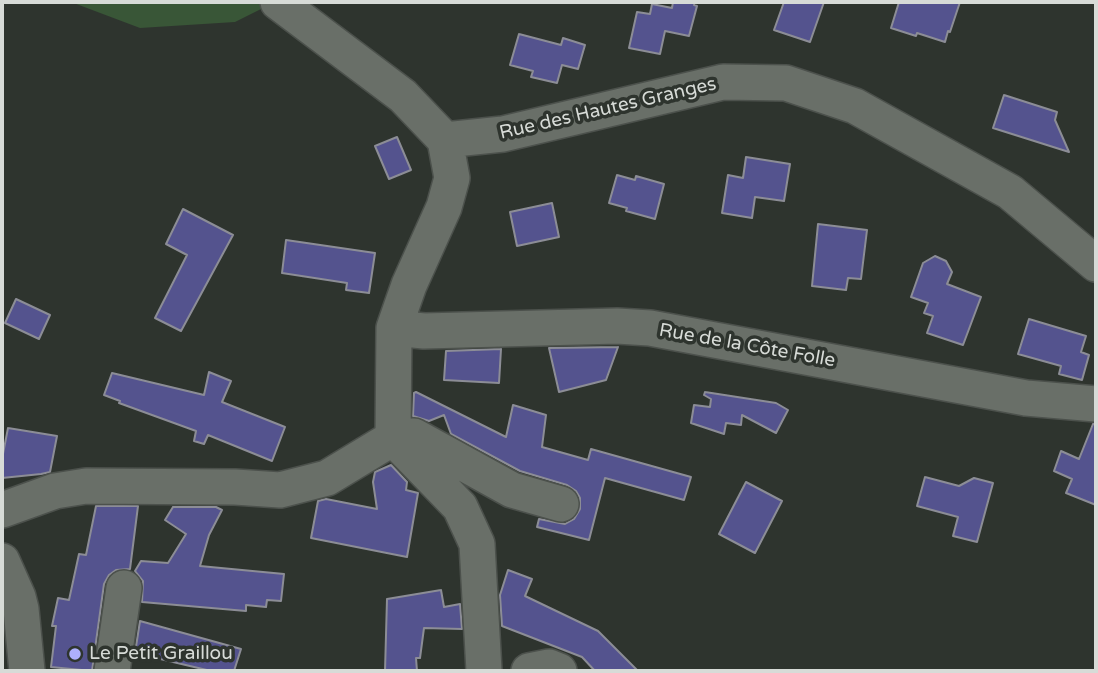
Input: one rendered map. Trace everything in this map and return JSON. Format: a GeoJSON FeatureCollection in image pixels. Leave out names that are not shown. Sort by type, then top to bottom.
{"type":"FeatureCollection","features":[{"type":"Feature","properties":{"kind":"street"},"geometry":{"type":"LineString","coordinates":[[278,2],[402,96],[445,140],[452,178],[444,207],[394,328],[393,438],[460,508],[477,544],[484,671]]}},
{"type":"Feature","properties":{"kind":"street","name":"Rue des Hautes Granges"},"geometry":{"type":"LineString","coordinates":[[445,140],[503,134],[723,82],[786,83],[855,106],[1010,192],[1096,264]]}},
{"type":"Feature","properties":{"kind":"street","name":"Rue de la Côte Folle"},"geometry":{"type":"LineString","coordinates":[[394,328],[424,331],[617,326],[650,328],[1026,398],[1096,404]]}},
{"type":"Feature","properties":{"kind":"street"},"geometry":{"type":"LineString","coordinates":[[2,510],[55,491],[86,486],[280,490],[327,478],[393,438],[414,436],[512,489],[561,504]]}},
{"type":"Feature","properties":{"kind":"street"},"geometry":{"type":"LineString","coordinates":[[2,561],[21,608],[27,671]]}},
{"type":"Feature","properties":{"kind":"street"},"geometry":{"type":"LineString","coordinates":[[112,671],[124,588]]}},
{"type":"Feature","properties":{"kind":"street"},"geometry":{"type":"LineString","coordinates":[[529,671],[549,667],[559,671]]}},
{"type":"Feature","properties":{"kind":"green space"},"geometry":{"type":"Polygon","coordinates":[[[71,2],[275,2],[235,22],[140,28],[71,2]]]}},
{"type":"Feature","properties":{"kind":"building"},"geometry":{"type":"Polygon","coordinates":[[[673,2],[695,2],[694,5],[697,6],[689,36],[665,31],[660,54],[629,48],[637,12],[650,14],[652,4],[672,8],[673,2]]]}},
{"type":"Feature","properties":{"kind":"building"},"geometry":{"type":"Polygon","coordinates":[[[784,2],[824,2],[810,42],[774,30],[784,2]]]}},
{"type":"Feature","properties":{"kind":"building"},"geometry":{"type":"Polygon","coordinates":[[[899,2],[960,2],[945,42],[891,28],[899,2]]]}},
{"type":"Feature","properties":{"kind":"building"},"geometry":{"type":"Polygon","coordinates":[[[519,34],[561,45],[563,38],[585,45],[578,69],[562,65],[557,83],[531,77],[533,71],[510,65],[519,34]]]}},
{"type":"Feature","properties":{"kind":"building"},"geometry":{"type":"Polygon","coordinates":[[[1004,95],[1057,112],[1055,120],[1069,152],[993,128],[1004,95]]]}},
{"type":"Feature","properties":{"kind":"building"},"geometry":{"type":"Polygon","coordinates":[[[397,137],[411,170],[389,179],[375,146],[397,137]]]}},
{"type":"Feature","properties":{"kind":"building"},"geometry":{"type":"Polygon","coordinates":[[[746,157],[790,164],[784,201],[755,197],[752,218],[722,213],[728,175],[743,178],[746,157]]]}},
{"type":"Feature","properties":{"kind":"building"},"geometry":{"type":"Polygon","coordinates":[[[617,175],[635,180],[636,176],[664,184],[655,219],[609,203],[617,175]]]}},
{"type":"Feature","properties":{"kind":"building"},"geometry":{"type":"Polygon","coordinates":[[[552,203],[559,237],[517,246],[510,212],[552,203]]]}},
{"type":"Feature","properties":{"kind":"building"},"geometry":{"type":"Polygon","coordinates":[[[183,209],[233,235],[181,331],[155,318],[187,255],[166,244],[183,209]]]}},
{"type":"Feature","properties":{"kind":"building"},"geometry":{"type":"Polygon","coordinates":[[[818,224],[867,230],[861,279],[848,278],[846,290],[812,286],[818,224]]]}},
{"type":"Feature","properties":{"kind":"building"},"geometry":{"type":"Polygon","coordinates":[[[286,240],[375,253],[369,293],[346,290],[347,283],[282,273],[286,240]]]}},
{"type":"Feature","properties":{"kind":"building"},"geometry":{"type":"Polygon","coordinates":[[[935,256],[946,261],[952,272],[947,284],[981,297],[963,345],[927,333],[933,316],[924,313],[928,303],[911,297],[923,263],[935,256]]]}},
{"type":"Feature","properties":{"kind":"building"},"geometry":{"type":"Polygon","coordinates":[[[16,299],[50,315],[39,339],[5,323],[16,299]]]}},
{"type":"Feature","properties":{"kind":"building"},"geometry":{"type":"Polygon","coordinates":[[[1029,319],[1086,336],[1081,352],[1089,355],[1082,380],[1059,374],[1061,366],[1018,354],[1029,319]]]}},
{"type":"Feature","properties":{"kind":"building"},"geometry":{"type":"Polygon","coordinates":[[[618,347],[606,380],[559,392],[549,348],[618,347]]]}},
{"type":"Feature","properties":{"kind":"building"},"geometry":{"type":"Polygon","coordinates":[[[501,349],[499,383],[444,380],[446,351],[501,349]]]}},
{"type":"Feature","properties":{"kind":"building"},"geometry":{"type":"Polygon","coordinates":[[[209,372],[231,381],[222,402],[285,427],[272,461],[208,435],[204,444],[194,441],[196,431],[104,395],[112,373],[204,395],[209,372]]]}},
{"type":"Feature","properties":{"kind":"building"},"geometry":{"type":"Polygon","coordinates":[[[416,392],[506,437],[513,405],[546,415],[542,447],[588,460],[591,449],[691,477],[684,500],[605,478],[589,540],[537,527],[539,519],[565,524],[574,519],[580,509],[580,498],[576,491],[567,485],[520,471],[451,434],[444,415],[429,421],[413,416],[416,392]]]}},
{"type":"Feature","properties":{"kind":"building"},"geometry":{"type":"Polygon","coordinates":[[[705,392],[776,403],[788,410],[776,433],[742,415],[741,425],[726,423],[724,434],[691,423],[694,405],[710,407],[711,399],[704,395],[705,392]]]}},
{"type":"Feature","properties":{"kind":"building"},"geometry":{"type":"Polygon","coordinates":[[[1093,424],[1096,424],[1096,505],[1066,493],[1072,479],[1054,471],[1061,451],[1079,459],[1093,424]]]}},
{"type":"Feature","properties":{"kind":"building"},"geometry":{"type":"Polygon","coordinates":[[[8,428],[57,436],[50,472],[2,478],[2,459],[8,428]]]}},
{"type":"Feature","properties":{"kind":"building"},"geometry":{"type":"Polygon","coordinates":[[[391,465],[407,482],[406,490],[418,493],[407,557],[311,538],[318,501],[326,499],[377,509],[373,482],[375,472],[391,465]]]}},
{"type":"Feature","properties":{"kind":"building"},"geometry":{"type":"Polygon","coordinates":[[[925,477],[959,486],[974,478],[993,483],[977,542],[953,536],[958,517],[917,506],[925,477]]]}},
{"type":"Feature","properties":{"kind":"building"},"geometry":{"type":"Polygon","coordinates":[[[746,482],[782,501],[755,553],[719,534],[746,482]]]}},
{"type":"Feature","properties":{"kind":"building"},"geometry":{"type":"Polygon","coordinates":[[[96,506],[138,506],[130,569],[116,570],[104,584],[92,671],[51,667],[56,626],[52,626],[58,598],[69,600],[79,554],[86,555],[96,506]]]}},
{"type":"Feature","properties":{"kind":"building"},"geometry":{"type":"Polygon","coordinates":[[[173,507],[216,507],[222,510],[209,535],[200,566],[284,574],[281,601],[267,600],[266,607],[246,605],[246,611],[142,602],[143,581],[135,571],[141,561],[168,563],[186,534],[165,520],[173,507]]]}},
{"type":"Feature","properties":{"kind":"building"},"geometry":{"type":"Polygon","coordinates":[[[508,570],[532,579],[525,596],[598,631],[638,671],[595,671],[582,657],[502,626],[500,595],[508,570]]]}},
{"type":"Feature","properties":{"kind":"building"},"geometry":{"type":"Polygon","coordinates":[[[441,590],[444,607],[460,604],[462,629],[424,628],[420,658],[416,658],[417,671],[385,671],[387,599],[441,590]]]}},
{"type":"Feature","properties":{"kind":"building"},"geometry":{"type":"Polygon","coordinates":[[[140,621],[241,649],[234,671],[211,671],[135,653],[140,621]]]}},
{"type":"Feature","properties":{"kind":"place","name":"Le Petit Graillou"},"geometry":{"type":"Point","coordinates":[75,654]}}]}
